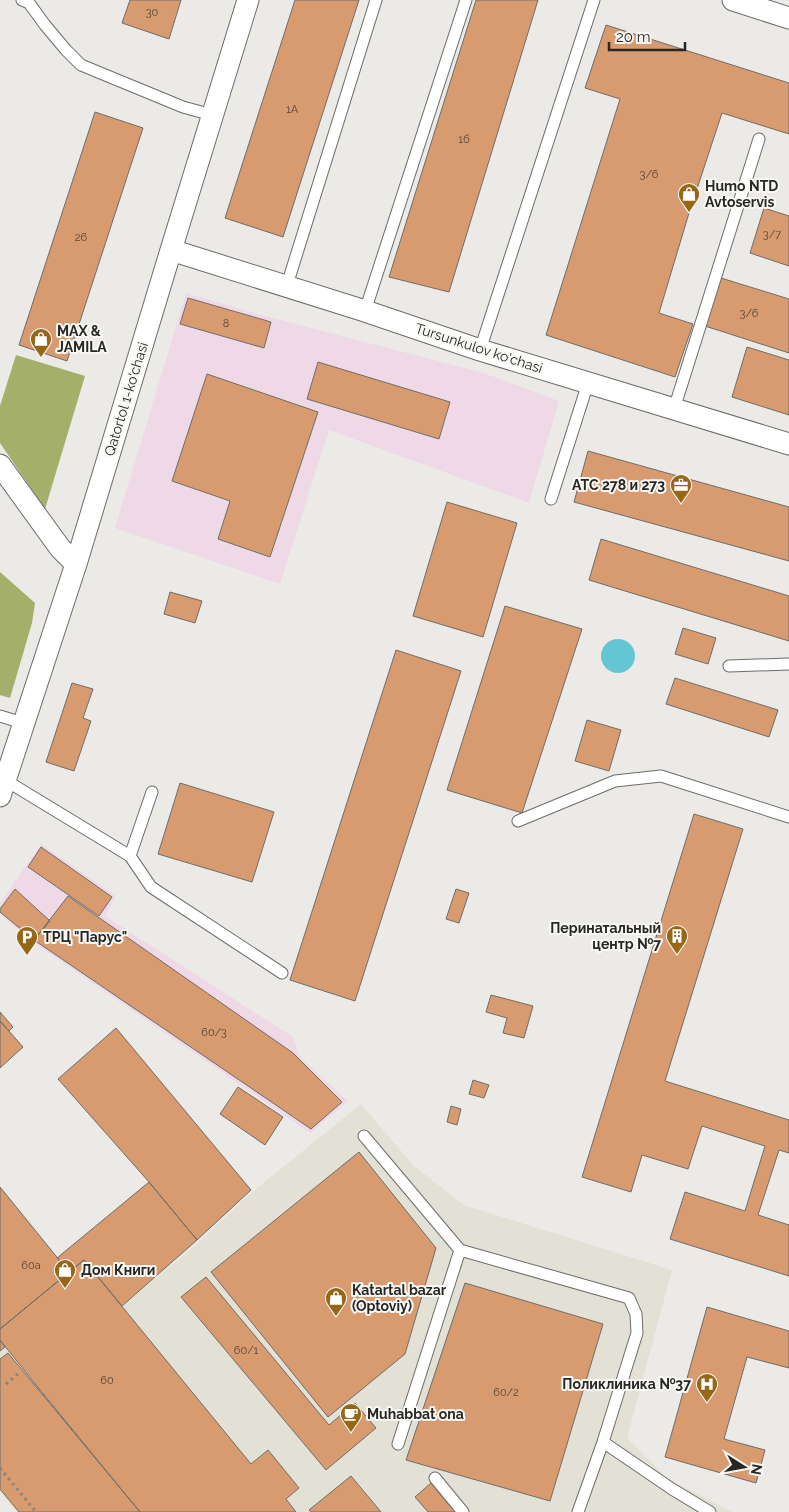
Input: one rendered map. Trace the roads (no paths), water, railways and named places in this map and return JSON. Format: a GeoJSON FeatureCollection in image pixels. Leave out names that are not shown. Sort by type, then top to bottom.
{"type":"FeatureCollection","features":[{"type":"Feature","properties":{"kind":"street","name":"Qatortol 1-ko'chasi"},"geometry":{"type":"LineString","coordinates":[[3,788],[76,564],[170,250],[248,0]]}},
{"type":"Feature","properties":{"kind":"street"},"geometry":{"type":"LineString","coordinates":[[733,0],[789,18]]}},
{"type":"Feature","properties":{"kind":"street","name":"Tursunkulov ko'chasi"},"geometry":{"type":"LineString","coordinates":[[170,250],[287,285],[480,350],[789,444]]}},
{"type":"Feature","properties":{"kind":"street"},"geometry":{"type":"LineString","coordinates":[[0,465],[60,548],[76,564]]}},
{"type":"Feature","properties":{"kind":"lane"},"geometry":{"type":"LineString","coordinates":[[22,0],[29,3],[45,25],[80,65],[212,116]]}},
{"type":"Feature","properties":{"kind":"lane"},"geometry":{"type":"LineString","coordinates":[[287,285],[376,0]]}},
{"type":"Feature","properties":{"kind":"lane"},"geometry":{"type":"LineString","coordinates":[[366,311],[466,0]]}},
{"type":"Feature","properties":{"kind":"lane"},"geometry":{"type":"LineString","coordinates":[[480,350],[594,0]]}},
{"type":"Feature","properties":{"kind":"lane"},"geometry":{"type":"LineString","coordinates":[[674,409],[759,139]]}},
{"type":"Feature","properties":{"kind":"lane"},"geometry":{"type":"LineString","coordinates":[[552,500],[588,383]]}},
{"type":"Feature","properties":{"kind":"lane"},"geometry":{"type":"LineString","coordinates":[[728,666],[789,664]]}},
{"type":"Feature","properties":{"kind":"lane"},"geometry":{"type":"LineString","coordinates":[[0,716],[24,723]]}},
{"type":"Feature","properties":{"kind":"lane"},"geometry":{"type":"LineString","coordinates":[[518,821],[614,781],[660,776],[789,817]]}},
{"type":"Feature","properties":{"kind":"lane"},"geometry":{"type":"LineString","coordinates":[[3,788],[130,856],[151,887],[282,973]]}},
{"type":"Feature","properties":{"kind":"lane"},"geometry":{"type":"LineString","coordinates":[[130,856],[152,792]]}},
{"type":"Feature","properties":{"kind":"lane"},"geometry":{"type":"LineString","coordinates":[[364,1136],[460,1250],[629,1298],[636,1314],[637,1334],[603,1442],[578,1512]]}},
{"type":"Feature","properties":{"kind":"lane"},"geometry":{"type":"LineString","coordinates":[[398,1444],[460,1250]]}},
{"type":"Feature","properties":{"kind":"lane"},"geometry":{"type":"LineString","coordinates":[[603,1442],[672,1489],[710,1512]]}},
{"type":"Feature","properties":{"kind":"lane"},"geometry":{"type":"LineString","coordinates":[[435,1478],[463,1512]]}},
{"type":"Feature","properties":{"kind":"water"},"geometry":{"type":"Polygon","coordinates":[[[618,639],[625,640],[630,644],[634,649],[634,663],[630,668],[625,672],[618,673],[611,672],[606,668],[602,663],[601,656],[602,649],[606,644],[611,640],[618,639]]]}},
{"type":"Feature","properties":{"kind":"place","name":"Humo NTD Avtoservis"},"geometry":{"type":"Point","coordinates":[689,213]}},
{"type":"Feature","properties":{"kind":"place","name":"MAX & JAMILA"},"geometry":{"type":"Point","coordinates":[41,358]}},
{"type":"Feature","properties":{"kind":"place","name":"АТС 278 и 273"},"geometry":{"type":"Point","coordinates":[681,504]}},
{"type":"Feature","properties":{"kind":"place","name":"Перинатальный центр №7"},"geometry":{"type":"Point","coordinates":[677,955]}},
{"type":"Feature","properties":{"kind":"place","name":"ТРЦ \"Парус\""},"geometry":{"type":"Point","coordinates":[27,956]}},
{"type":"Feature","properties":{"kind":"place","name":"Дом Книги"},"geometry":{"type":"Point","coordinates":[65,1289]}},
{"type":"Feature","properties":{"kind":"place","name":"Katartal bazar (Optoviy)"},"geometry":{"type":"Point","coordinates":[336,1317]}},
{"type":"Feature","properties":{"kind":"place","name":"Поликлиника №37"},"geometry":{"type":"Point","coordinates":[707,1403]}},
{"type":"Feature","properties":{"kind":"place","name":"Muhabbat ona"},"geometry":{"type":"Point","coordinates":[351,1433]}}]}
